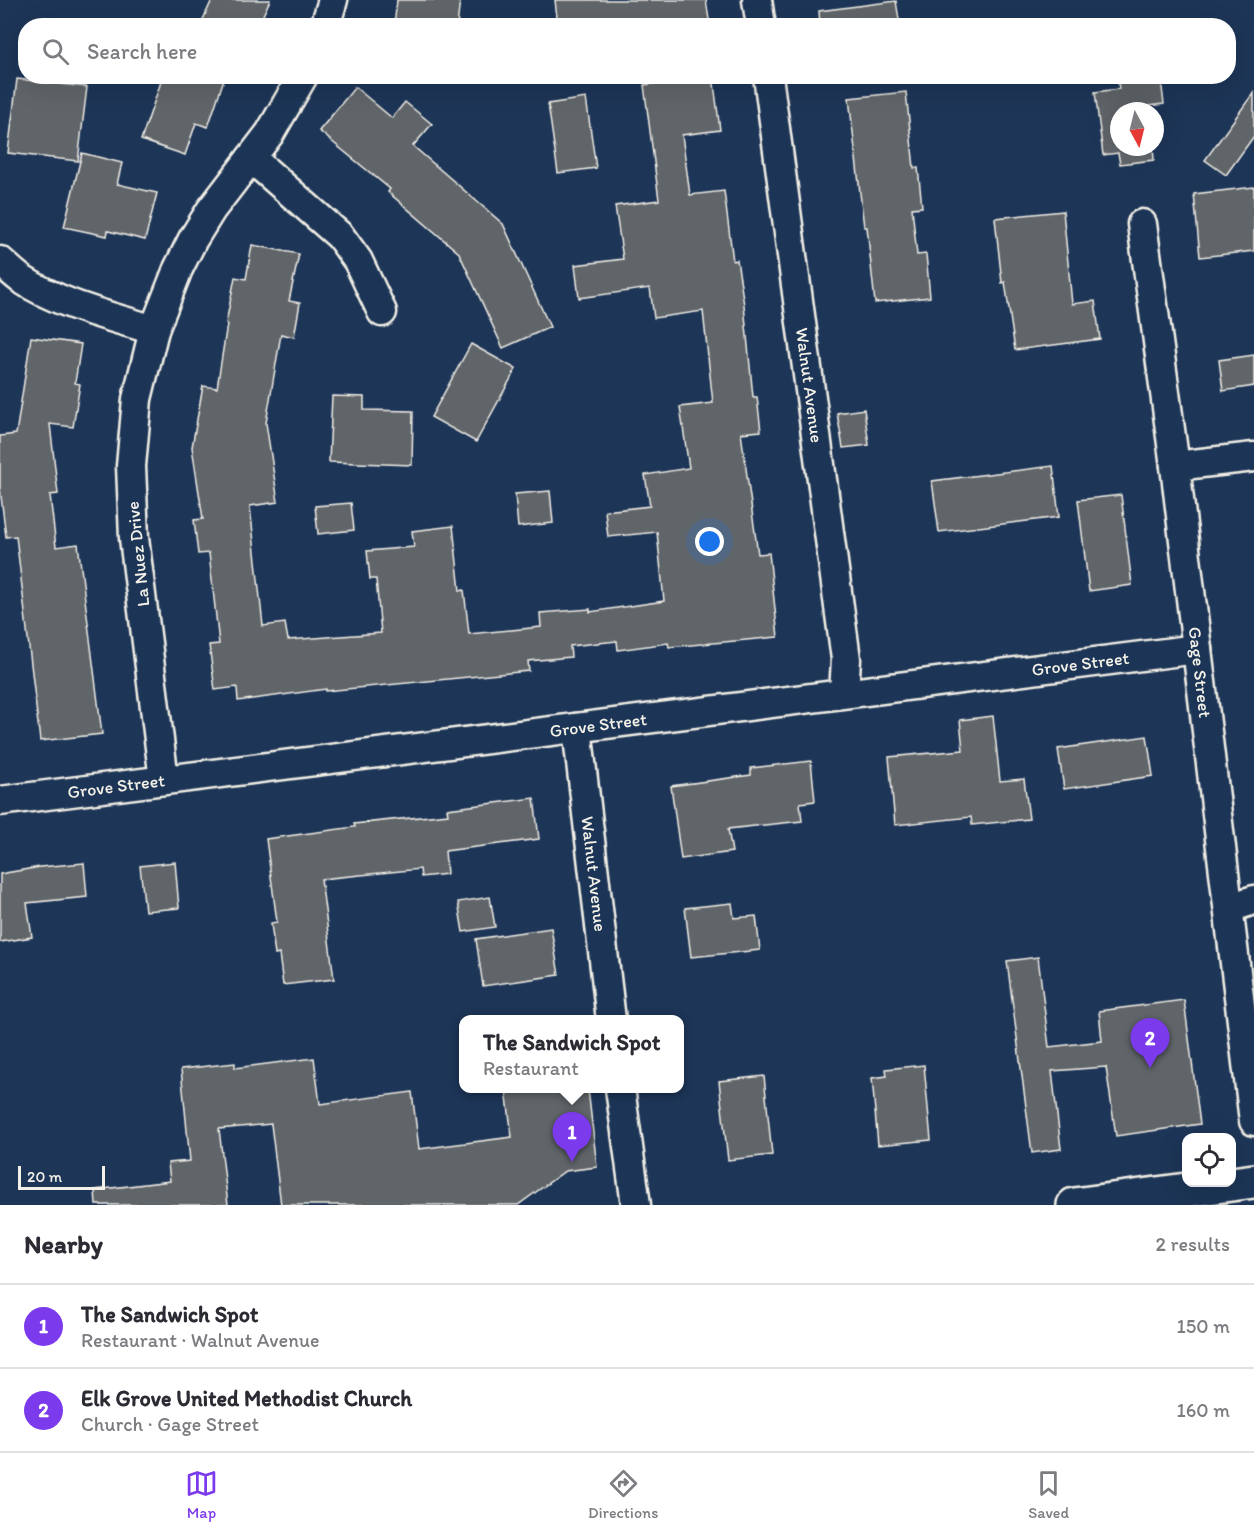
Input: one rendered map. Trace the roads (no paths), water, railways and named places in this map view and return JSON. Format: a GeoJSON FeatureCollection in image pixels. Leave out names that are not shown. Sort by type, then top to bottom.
{"type":"FeatureCollection","features":[{"type":"Feature","properties":{"kind":"main road"},"geometry":{"type":"LineString","coordinates":[[1074,1205],[1254,1181]]}},
{"type":"Feature","properties":{"kind":"street"},"geometry":{"type":"LineString","coordinates":[[327,18],[333,0]]}},
{"type":"Feature","properties":{"kind":"street"},"geometry":{"type":"LineString","coordinates":[[757,0],[760,18]]}},
{"type":"Feature","properties":{"kind":"street","name":"La Nuez Drive"},"geometry":{"type":"LineString","coordinates":[[164,780],[134,538],[130,466],[137,399],[154,330],[178,269],[193,239],[211,210],[270,133],[298,84]]}},
{"type":"Feature","properties":{"kind":"street","name":"Walnut Avenue"},"geometry":{"type":"LineString","coordinates":[[769,84],[846,659],[844,693]]}},
{"type":"Feature","properties":{"kind":"street"},"geometry":{"type":"LineString","coordinates":[[251,158],[340,236],[358,261],[382,312]]}},
{"type":"Feature","properties":{"kind":"street","name":"Gage Street"},"geometry":{"type":"LineString","coordinates":[[1142,224],[1197,649],[1241,904],[1254,1121]]}},
{"type":"Feature","properties":{"kind":"street"},"geometry":{"type":"LineString","coordinates":[[0,261],[20,279],[47,294],[76,306],[154,330]]}},
{"type":"Feature","properties":{"kind":"street"},"geometry":{"type":"LineString","coordinates":[[1175,466],[1254,457]]}},
{"type":"Feature","properties":{"kind":"street","name":"Grove Street"},"geometry":{"type":"LineString","coordinates":[[0,801],[1197,649]]}},
{"type":"Feature","properties":{"kind":"street","name":"Walnut Avenue"},"geometry":{"type":"LineString","coordinates":[[577,728],[610,1015]]}},
{"type":"Feature","properties":{"kind":"street"},"geometry":{"type":"LineString","coordinates":[[621,1093],[636,1205]]}},
{"type":"Feature","properties":{"kind":"place","name":"Elk Grove United Methodist Church"},"geometry":{"type":"Point","coordinates":[1150,1068]}},
{"type":"Feature","properties":{"kind":"place","name":"The Sandwich Spot"},"geometry":{"type":"Point","coordinates":[572,1162]}}]}
